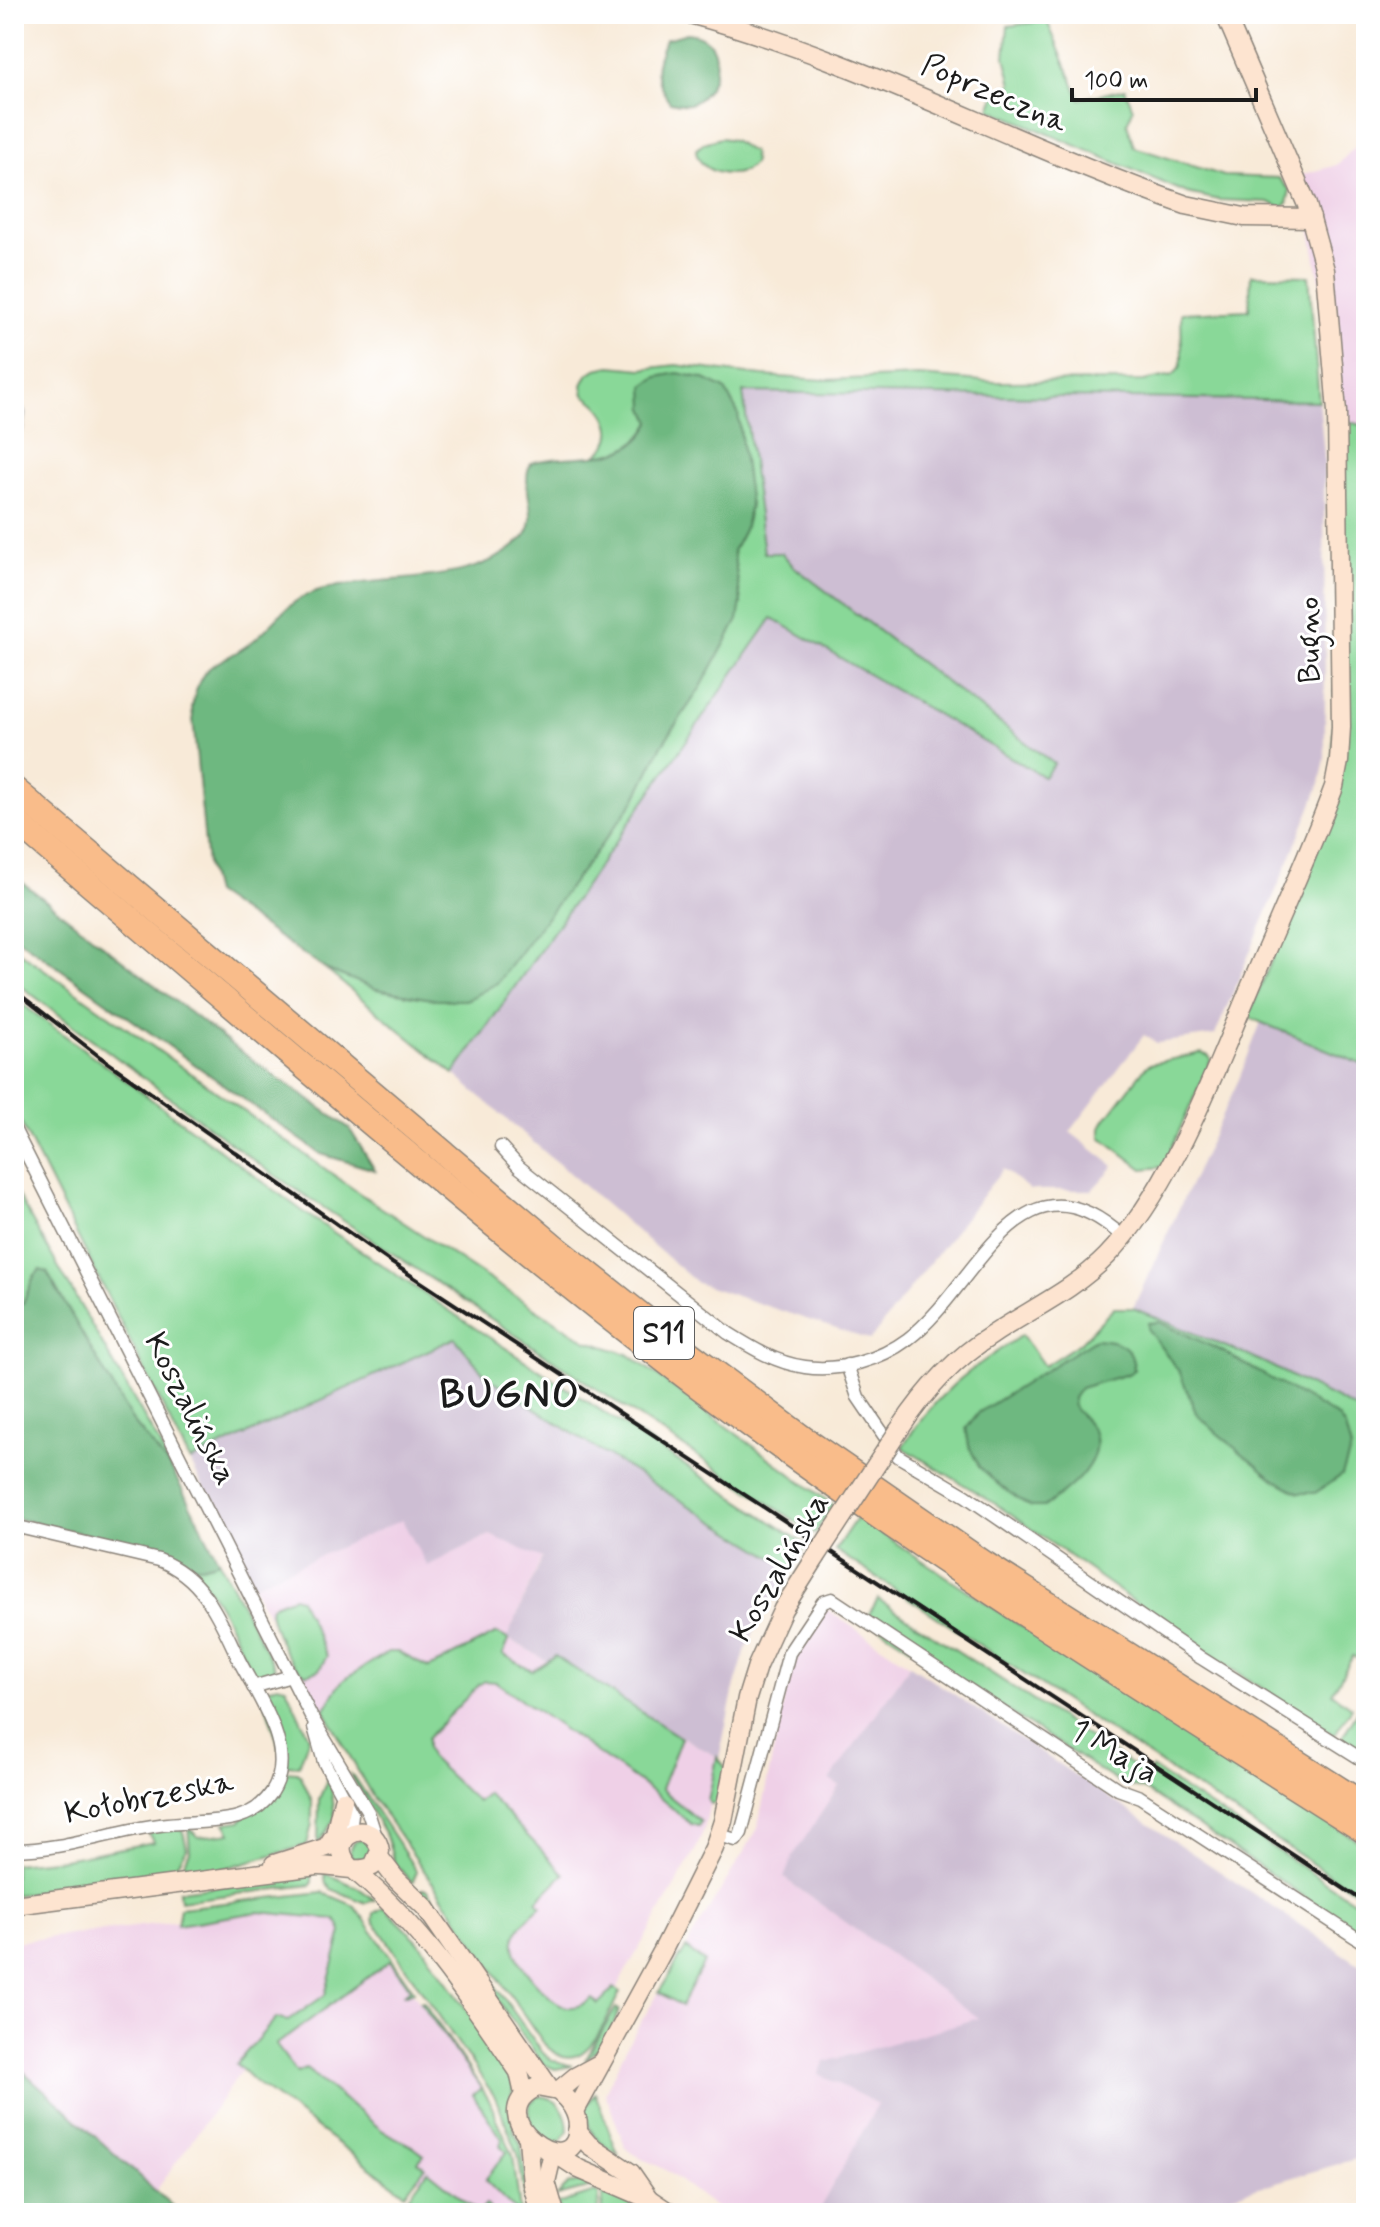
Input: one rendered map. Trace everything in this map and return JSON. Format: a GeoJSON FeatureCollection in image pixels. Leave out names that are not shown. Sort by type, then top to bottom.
{"type":"FeatureCollection","features":[{"type":"Feature","properties":{"kind":"highway","name":"S11"},"geometry":{"type":"LineString","coordinates":[[14,789],[505,1205],[680,1346],[816,1447],[984,1563],[1366,1806]]}},
{"type":"Feature","properties":{"kind":"highway","name":"S11"},"geometry":{"type":"LineString","coordinates":[[14,820],[459,1196],[611,1320],[717,1401],[876,1517],[1366,1832]]}},
{"type":"Feature","properties":{"kind":"street","name":"Poprzeczna"},"geometry":{"type":"LineString","coordinates":[[690,14],[841,64],[1176,202],[1224,214],[1276,219],[1311,218]]}},
{"type":"Feature","properties":{"kind":"street","name":"Bugno"},"geometry":{"type":"LineString","coordinates":[[1123,1237],[1157,1189],[1217,1064],[1323,815],[1334,787],[1339,761],[1337,412],[1325,270],[1311,218],[1225,14]]}},
{"type":"Feature","properties":{"kind":"street","name":"Koszalińska"},"geometry":{"type":"LineString","coordinates":[[14,1129],[311,1716],[368,1812],[378,1849],[395,1878],[426,1908],[553,2089]]}},
{"type":"Feature","properties":{"kind":"street"},"geometry":{"type":"LineString","coordinates":[[501,1147],[519,1167],[728,1333],[756,1351],[805,1367],[847,1365],[875,1357],[910,1338],[939,1310],[996,1237],[1015,1220],[1035,1210],[1058,1206],[1085,1211],[1106,1222],[1123,1237]]}},
{"type":"Feature","properties":{"kind":"street","name":"Koszalińska"},"geometry":{"type":"LineString","coordinates":[[575,2111],[662,1952],[719,1835],[747,1698],[763,1649],[783,1609],[919,1400],[965,1354],[1062,1293],[1106,1257],[1123,1237]]}},
{"type":"Feature","properties":{"kind":"street"},"geometry":{"type":"LineString","coordinates":[[847,1365],[858,1397],[898,1456],[966,1496],[1201,1658],[1366,1762]]}},
{"type":"Feature","properties":{"kind":"street","name":"Kołobrzeska"},"geometry":{"type":"LineString","coordinates":[[14,1526],[159,1560],[186,1575],[209,1599],[279,1741],[281,1761],[275,1786],[268,1797],[255,1809],[230,1818],[159,1825],[40,1849],[14,1850]]}},
{"type":"Feature","properties":{"kind":"street","name":"1 Maja"},"geometry":{"type":"LineString","coordinates":[[719,1835],[736,1840],[741,1833],[789,1653],[827,1599],[837,1602],[1118,1789],[1140,1797],[1366,1944]]}},
{"type":"Feature","properties":{"kind":"street"},"geometry":{"type":"LineString","coordinates":[[253,1687],[291,1676]]}},
{"type":"Feature","properties":{"kind":"street","name":"Koszalińska"},"geometry":{"type":"LineString","coordinates":[[311,1716],[324,1762],[343,1800]]}},
{"type":"Feature","properties":{"kind":"street"},"geometry":{"type":"LineString","coordinates":[[343,1800],[335,1834],[340,1841],[343,1859],[397,1909],[432,1947],[519,2072],[524,2094],[518,2112],[519,2123],[528,2139],[532,2183],[540,2213]]}},
{"type":"Feature","properties":{"kind":"street"},"geometry":{"type":"LineString","coordinates":[[14,1905],[233,1878],[317,1866],[368,1869],[378,1849],[362,1831],[233,1878]]}},
{"type":"Feature","properties":{"kind":"street"},"geometry":{"type":"LineString","coordinates":[[524,2094],[537,2087],[553,2089],[601,2063]]}},
{"type":"Feature","properties":{"kind":"street"},"geometry":{"type":"LineString","coordinates":[[536,2068],[575,2077]]}},
{"type":"Feature","properties":{"kind":"street"},"geometry":{"type":"LineString","coordinates":[[553,2089],[575,2111],[577,2131],[569,2148],[553,2152]]}},
{"type":"Feature","properties":{"kind":"street"},"geometry":{"type":"LineString","coordinates":[[577,2131],[589,2145],[631,2173],[649,2199]]}},
{"type":"Feature","properties":{"kind":"street"},"geometry":{"type":"LineString","coordinates":[[528,2139],[579,2169],[649,2199],[670,2213]]}},
{"type":"Feature","properties":{"kind":"street"},"geometry":{"type":"LineString","coordinates":[[553,2152],[546,2176],[555,2213]]}},
{"type":"Feature","properties":{"kind":"street"},"geometry":{"type":"LineString","coordinates":[[550,2192],[559,2177],[579,2169]]}},
{"type":"Feature","properties":{"kind":"shaded area"},"geometry":{"type":"Polygon","coordinates":[[[1365,137],[1366,426],[1345,421],[1301,175],[1337,165],[1365,137]]]}},
{"type":"Feature","properties":{"kind":"shaded area"},"geometry":{"type":"Polygon","coordinates":[[[742,392],[1319,401],[1324,455],[1325,759],[1310,810],[1215,1035],[1157,1043],[1144,1035],[1070,1132],[1114,1166],[1092,1190],[1030,1190],[1003,1169],[870,1340],[697,1283],[454,1074],[772,618],[742,392]]]}},
{"type":"Feature","properties":{"kind":"shaded area"},"geometry":{"type":"Polygon","coordinates":[[[1261,1022],[1366,1066],[1366,1414],[1263,1362],[1133,1308],[1239,1079],[1261,1022]]]}},
{"type":"Feature","properties":{"kind":"shaded area"},"geometry":{"type":"Polygon","coordinates":[[[455,1337],[486,1376],[592,1446],[792,1569],[746,1649],[719,1758],[507,1638],[542,1558],[490,1535],[427,1566],[402,1520],[253,1585],[190,1461],[455,1337]]]}},
{"type":"Feature","properties":{"kind":"shaded area"},"geometry":{"type":"Polygon","coordinates":[[[402,1519],[428,1565],[490,1535],[542,1557],[507,1638],[719,1758],[705,1826],[697,1847],[622,1978],[617,1990],[620,1992],[593,2043],[581,2055],[562,2057],[545,2045],[473,1943],[371,1794],[324,1710],[292,1664],[253,1585],[402,1519]]]}},
{"type":"Feature","properties":{"kind":"shaded area"},"geometry":{"type":"Polygon","coordinates":[[[824,1608],[910,1665],[831,1780],[839,1786],[794,1856],[784,1878],[980,2018],[819,2074],[879,2104],[817,2213],[723,2213],[666,2170],[632,2153],[625,2146],[605,2093],[630,2040],[757,1830],[793,1658],[824,1608]]]}},
{"type":"Feature","properties":{"kind":"shaded area"},"geometry":{"type":"Polygon","coordinates":[[[910,1665],[1366,1969],[1366,2156],[1170,2213],[817,2213],[878,2104],[818,2074],[825,2062],[979,2018],[784,1878],[793,1856],[839,1786],[830,1780],[910,1665]]]}},
{"type":"Feature","properties":{"kind":"shaded area"},"geometry":{"type":"Polygon","coordinates":[[[260,1911],[363,1922],[481,2088],[510,2155],[517,2213],[462,2213],[256,2050],[156,2191],[14,2063],[14,1942],[260,1911]]]}},
{"type":"Feature","properties":{"kind":"green space"},"geometry":{"type":"Polygon","coordinates":[[[1047,21],[1080,99],[1125,89],[1133,109],[1127,123],[1134,147],[1224,176],[1279,178],[1290,190],[1287,204],[1281,208],[1269,202],[1219,200],[1187,193],[990,109],[996,94],[1012,84],[1005,57],[1008,26],[1047,21]]]}},
{"type":"Feature","properties":{"kind":"green space"},"geometry":{"type":"Polygon","coordinates":[[[687,33],[698,35],[708,42],[716,61],[715,72],[706,92],[698,100],[689,104],[670,102],[657,78],[657,64],[666,39],[687,33]]]}},
{"type":"Feature","properties":{"kind":"green space"},"geometry":{"type":"Polygon","coordinates":[[[721,138],[733,140],[752,152],[754,162],[748,169],[731,174],[704,165],[696,150],[704,143],[721,138]]]}},
{"type":"Feature","properties":{"kind":"green space"},"geometry":{"type":"Polygon","coordinates":[[[1251,275],[1309,276],[1319,401],[743,392],[764,553],[782,553],[793,566],[1054,764],[1044,777],[772,618],[454,1074],[325,969],[394,992],[467,1000],[575,879],[635,800],[662,745],[701,687],[741,602],[733,551],[744,530],[750,506],[745,474],[645,408],[651,422],[642,436],[621,450],[596,455],[609,440],[610,431],[605,415],[584,395],[582,385],[587,375],[596,369],[611,366],[642,369],[676,365],[826,380],[919,376],[995,382],[1144,381],[1173,375],[1180,368],[1181,313],[1249,310],[1251,275]]]}},
{"type":"Feature","properties":{"kind":"green space"},"geometry":{"type":"Polygon","coordinates":[[[678,373],[702,378],[725,389],[738,413],[750,506],[744,530],[733,551],[741,602],[738,620],[701,687],[662,745],[635,800],[497,983],[467,1000],[437,1000],[376,989],[325,969],[214,893],[207,865],[192,708],[205,672],[249,644],[289,606],[308,594],[345,585],[454,572],[503,554],[529,530],[531,512],[527,482],[531,463],[598,456],[629,447],[641,437],[651,422],[645,408],[644,386],[657,377],[678,373]]]}},
{"type":"Feature","properties":{"kind":"green space"},"geometry":{"type":"Polygon","coordinates":[[[1345,421],[1366,426],[1366,1066],[1248,1017],[1330,818],[1345,421]]]}},
{"type":"Feature","properties":{"kind":"green space"},"geometry":{"type":"Polygon","coordinates":[[[14,876],[233,1046],[349,1128],[375,1170],[321,1154],[14,936],[14,876]]]}},
{"type":"Feature","properties":{"kind":"green space"},"geometry":{"type":"Polygon","coordinates":[[[14,948],[359,1193],[498,1285],[587,1341],[628,1354],[833,1505],[815,1534],[267,1170],[14,981],[14,948]]]}},
{"type":"Feature","properties":{"kind":"green space"},"geometry":{"type":"Polygon","coordinates":[[[14,998],[308,1215],[807,1545],[792,1569],[592,1446],[486,1376],[455,1338],[190,1461],[14,1109],[14,998]]]}},
{"type":"Feature","properties":{"kind":"green space"},"geometry":{"type":"Polygon","coordinates":[[[1201,1053],[1211,1060],[1163,1167],[1143,1169],[1101,1137],[1105,1120],[1145,1068],[1150,1064],[1201,1053]]]}},
{"type":"Feature","properties":{"kind":"green space"},"geometry":{"type":"Polygon","coordinates":[[[14,1189],[172,1470],[131,1419],[75,1322],[34,1276],[23,1303],[14,1304],[14,1189]]]}},
{"type":"Feature","properties":{"kind":"green space"},"geometry":{"type":"Polygon","coordinates":[[[40,1270],[47,1272],[131,1419],[172,1470],[219,1561],[201,1566],[188,1565],[159,1551],[14,1518],[14,1304],[23,1303],[34,1276],[40,1270]]]}},
{"type":"Feature","properties":{"kind":"green space"},"geometry":{"type":"Polygon","coordinates":[[[1114,1308],[1133,1308],[1263,1362],[1366,1414],[1366,1664],[1353,1656],[1332,1693],[1352,1708],[1334,1735],[1197,1646],[997,1505],[902,1447],[941,1397],[985,1360],[1022,1335],[1044,1366],[1081,1342],[1114,1308]]]}},
{"type":"Feature","properties":{"kind":"green space"},"geometry":{"type":"Polygon","coordinates":[[[1159,1322],[1222,1351],[1338,1417],[1345,1427],[1351,1449],[1342,1475],[1315,1493],[1299,1493],[1275,1480],[1217,1433],[1196,1413],[1180,1373],[1148,1330],[1148,1323],[1159,1322]]]}},
{"type":"Feature","properties":{"kind":"green space"},"geometry":{"type":"Polygon","coordinates":[[[1095,1339],[1111,1341],[1127,1349],[1134,1370],[1080,1388],[1073,1398],[1074,1408],[1094,1434],[1092,1459],[1079,1478],[1061,1494],[1044,1507],[1030,1507],[979,1467],[969,1446],[966,1428],[978,1413],[1095,1339]]]}},
{"type":"Feature","properties":{"kind":"green space"},"geometry":{"type":"Polygon","coordinates":[[[857,1517],[1366,1846],[1366,1899],[835,1550],[857,1517]]]}},
{"type":"Feature","properties":{"kind":"green space"},"geometry":{"type":"Polygon","coordinates":[[[219,1561],[275,1668],[266,1677],[253,1674],[217,1602],[188,1565],[201,1566],[219,1561]]]}},
{"type":"Feature","properties":{"kind":"green space"},"geometry":{"type":"Polygon","coordinates":[[[293,1597],[300,1599],[327,1656],[319,1670],[307,1674],[288,1657],[270,1612],[271,1606],[293,1597]]]}},
{"type":"Feature","properties":{"kind":"green space"},"geometry":{"type":"Polygon","coordinates":[[[878,1599],[1147,1775],[1152,1768],[1366,1909],[1366,1938],[1145,1790],[1121,1784],[866,1619],[878,1599]]]}},
{"type":"Feature","properties":{"kind":"green space"},"geometry":{"type":"Polygon","coordinates":[[[497,1633],[509,1640],[503,1654],[532,1671],[555,1656],[681,1738],[661,1789],[701,1822],[698,1826],[691,1824],[653,1792],[496,1682],[480,1684],[427,1738],[430,1757],[477,1802],[487,1793],[564,1874],[537,1901],[541,1906],[518,1931],[515,1949],[525,1970],[542,1990],[568,2007],[581,2005],[592,1998],[598,2004],[614,1988],[620,1992],[592,2043],[571,2057],[559,2055],[545,2045],[371,1794],[324,1710],[342,1681],[388,1652],[398,1652],[429,1668],[497,1633]]]}},
{"type":"Feature","properties":{"kind":"green space"},"geometry":{"type":"Polygon","coordinates":[[[277,1685],[286,1687],[309,1737],[299,1766],[285,1765],[263,1696],[268,1689],[277,1685]]]}},
{"type":"Feature","properties":{"kind":"green space"},"geometry":{"type":"Polygon","coordinates":[[[1358,1711],[1366,1716],[1366,1755],[1341,1739],[1358,1711]]]}},
{"type":"Feature","properties":{"kind":"green space"},"geometry":{"type":"Polygon","coordinates":[[[717,1757],[727,1769],[723,1790],[711,1804],[708,1801],[717,1757]]]}},
{"type":"Feature","properties":{"kind":"green space"},"geometry":{"type":"Polygon","coordinates":[[[284,1771],[297,1772],[301,1776],[312,1801],[312,1824],[307,1845],[222,1869],[178,1876],[190,1851],[188,1827],[198,1837],[231,1833],[225,1823],[240,1821],[284,1771]]]}},
{"type":"Feature","properties":{"kind":"green space"},"geometry":{"type":"Polygon","coordinates":[[[350,1774],[417,1872],[412,1883],[395,1864],[386,1836],[350,1774]]]}},
{"type":"Feature","properties":{"kind":"green space"},"geometry":{"type":"Polygon","coordinates":[[[328,1778],[335,1818],[318,1844],[319,1799],[328,1778]]]}},
{"type":"Feature","properties":{"kind":"green space"},"geometry":{"type":"Polygon","coordinates":[[[182,1827],[187,1848],[172,1874],[14,1895],[14,1864],[64,1859],[154,1842],[147,1832],[182,1827]]]}},
{"type":"Feature","properties":{"kind":"green space"},"geometry":{"type":"Polygon","coordinates":[[[361,1840],[372,1851],[361,1862],[350,1851],[361,1840]]]}},
{"type":"Feature","properties":{"kind":"green space"},"geometry":{"type":"Polygon","coordinates":[[[324,1873],[357,1887],[375,1900],[366,1903],[331,1889],[326,1884],[324,1873]]]}},
{"type":"Feature","properties":{"kind":"green space"},"geometry":{"type":"Polygon","coordinates":[[[312,1874],[310,1885],[180,1901],[179,1891],[312,1874]]]}},
{"type":"Feature","properties":{"kind":"green space"},"geometry":{"type":"Polygon","coordinates":[[[422,1889],[426,1889],[543,2053],[552,2060],[572,2066],[555,2069],[543,2064],[422,1889]]]}},
{"type":"Feature","properties":{"kind":"green space"},"geometry":{"type":"Polygon","coordinates":[[[322,1892],[355,1906],[414,1991],[403,1995],[410,1989],[390,1961],[276,2045],[297,2073],[306,2069],[383,2131],[424,2155],[418,2162],[425,2168],[405,2193],[254,2081],[236,2064],[276,2018],[288,2021],[325,1995],[342,1932],[339,1924],[334,1919],[258,1912],[177,1925],[180,1908],[322,1892]]]}},
{"type":"Feature","properties":{"kind":"green space"},"geometry":{"type":"Polygon","coordinates":[[[384,1907],[418,1941],[509,2069],[513,2087],[510,2109],[514,2132],[521,2144],[529,2202],[525,2200],[518,2154],[495,2097],[373,1920],[374,1913],[384,1907]]]}},
{"type":"Feature","properties":{"kind":"green space"},"geometry":{"type":"Polygon","coordinates":[[[686,1948],[704,1962],[681,2006],[659,1992],[686,1948]]]}},
{"type":"Feature","properties":{"kind":"green space"},"geometry":{"type":"Polygon","coordinates":[[[423,2001],[488,2098],[513,2155],[518,2213],[485,2180],[507,2152],[500,2146],[502,2139],[473,2095],[481,2088],[420,2002],[423,2001]]]}},
{"type":"Feature","properties":{"kind":"green space"},"geometry":{"type":"Polygon","coordinates":[[[616,2008],[619,2010],[606,2038],[585,2060],[616,2008]]]}},
{"type":"Feature","properties":{"kind":"green space"},"geometry":{"type":"Polygon","coordinates":[[[14,2063],[180,2213],[14,2213],[14,2063]]]}},
{"type":"Feature","properties":{"kind":"green space"},"geometry":{"type":"Polygon","coordinates":[[[595,2093],[618,2154],[598,2140],[588,2123],[585,2107],[595,2093]]]}},
{"type":"Feature","properties":{"kind":"green space"},"geometry":{"type":"Polygon","coordinates":[[[539,2096],[552,2099],[564,2112],[568,2131],[560,2142],[546,2139],[532,2124],[530,2103],[539,2096]]]}},
{"type":"Feature","properties":{"kind":"green space"},"geometry":{"type":"Polygon","coordinates":[[[428,2171],[479,2212],[486,2204],[493,2213],[430,2213],[409,2196],[428,2171]]]}},
{"type":"Feature","properties":{"kind":"green space"},"geometry":{"type":"Polygon","coordinates":[[[584,2181],[592,2184],[588,2188],[557,2196],[569,2184],[584,2181]]]}},
{"type":"Feature","properties":{"kind":"green space"},"geometry":{"type":"Polygon","coordinates":[[[603,2189],[646,2213],[602,2213],[603,2189]]]}},
{"type":"Feature","properties":{"kind":"green space"},"geometry":{"type":"Polygon","coordinates":[[[595,2192],[599,2194],[598,2213],[561,2213],[558,2204],[595,2192]]]}},
{"type":"Feature","properties":{"kind":"green space"},"geometry":{"type":"Polygon","coordinates":[[[1215,2200],[1220,2213],[1170,2213],[1215,2200]]]}},
{"type":"Feature","properties":{"kind":"water"},"geometry":{"type":"Polygon","coordinates":[[[14,393],[25,413],[22,432],[14,439],[14,393]]]}},
{"type":"Feature","properties":{"kind":"railway"},"geometry":{"type":"LineString","coordinates":[[14,990],[100,1057],[392,1263],[1366,1903]]}},
{"type":"Feature","properties":{"kind":"district","name":"BUGNO"},"geometry":{"type":"Point","coordinates":[510,1396]}}]}
